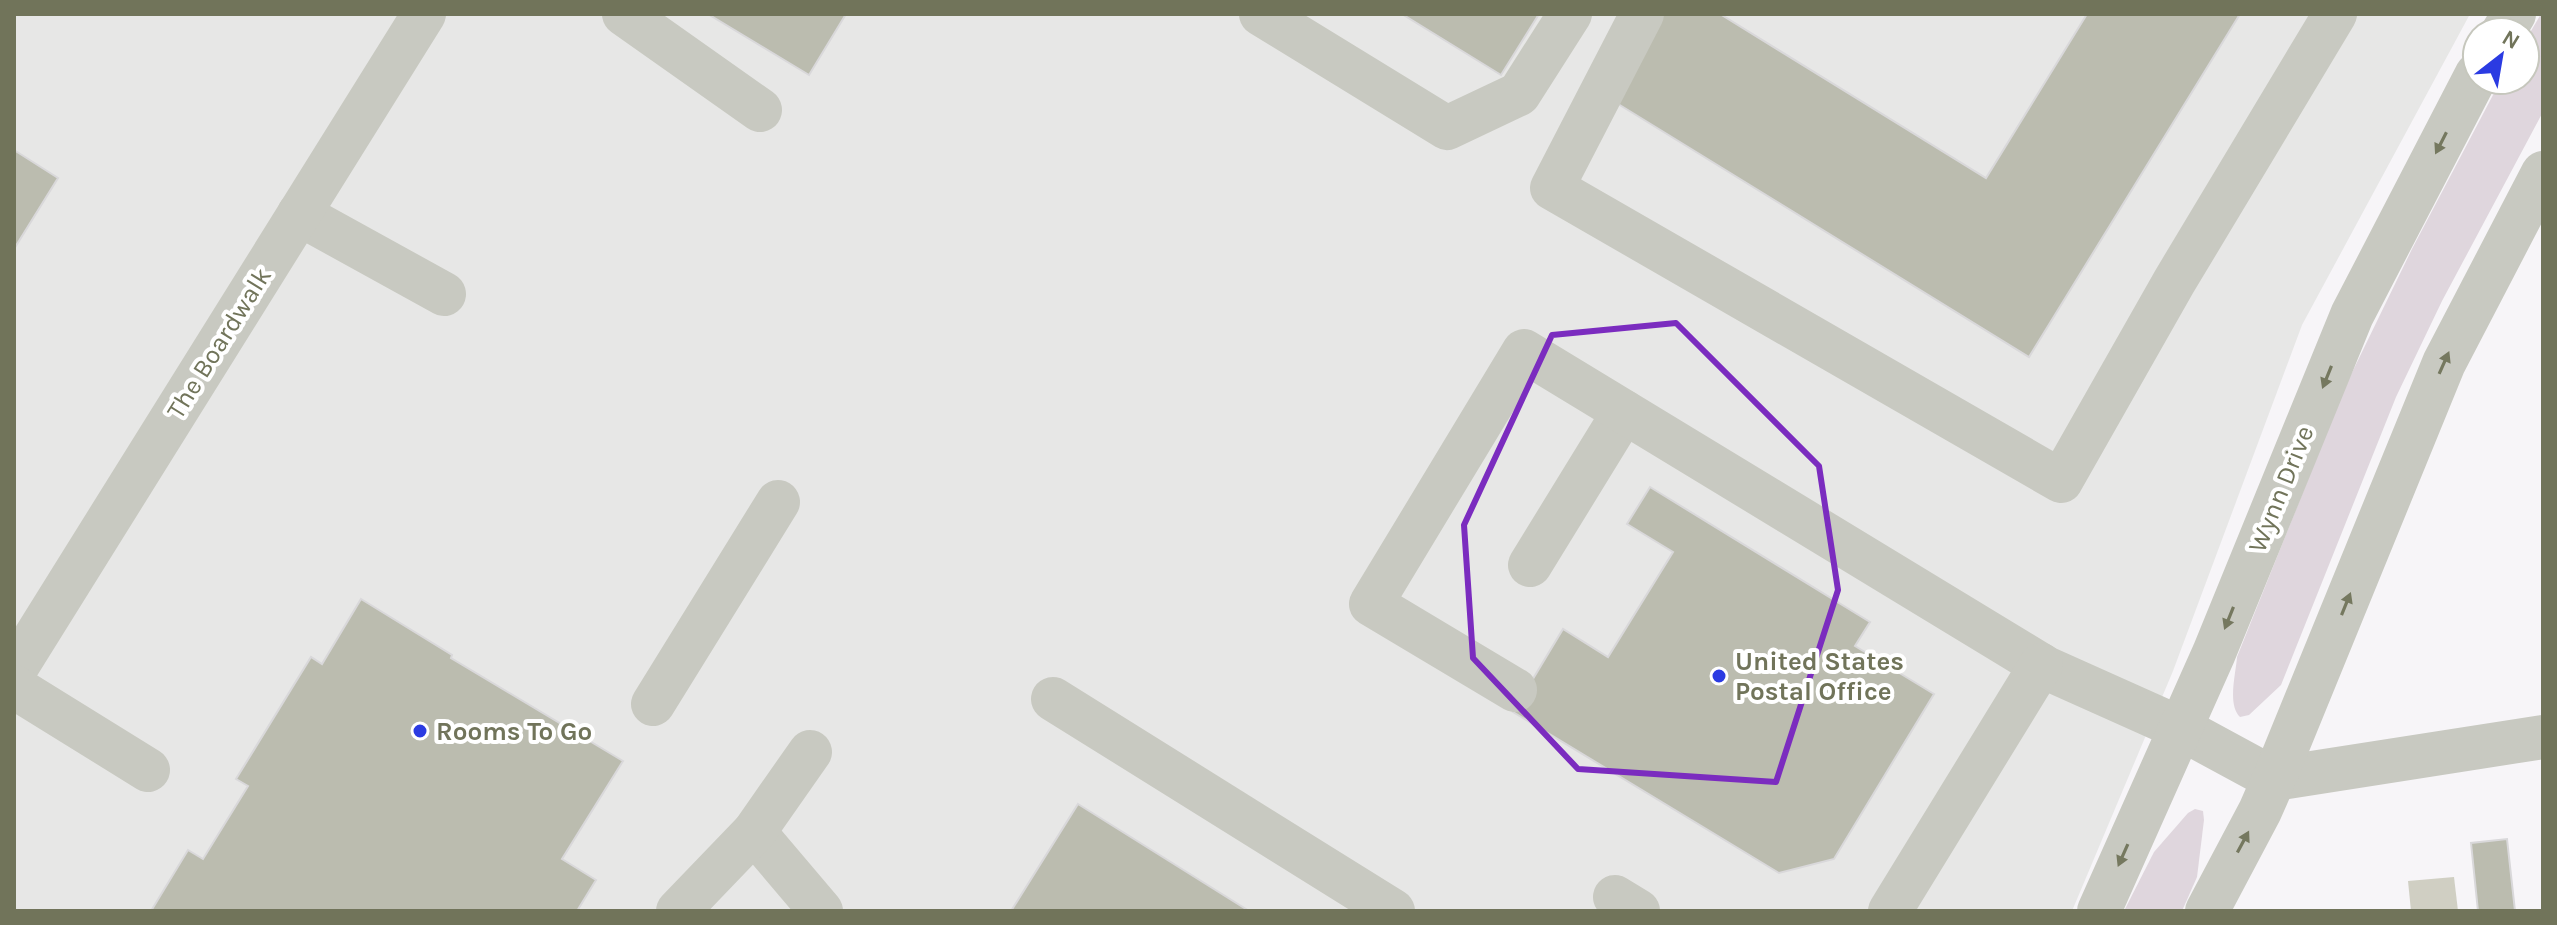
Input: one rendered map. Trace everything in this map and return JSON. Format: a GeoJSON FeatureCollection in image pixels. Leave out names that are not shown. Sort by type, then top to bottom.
{"type":"FeatureCollection","features":[{"type":"Feature","properties":{"kind":"street","name":"The Boardwalk"},"geometry":{"type":"LineString","coordinates":[[14,671],[424,14]]}},
{"type":"Feature","properties":{"kind":"street"},"geometry":{"type":"LineString","coordinates":[[624,14],[760,110]]}},
{"type":"Feature","properties":{"kind":"street"},"geometry":{"type":"LineString","coordinates":[[1261,14],[1447,128],[1519,94],[1570,14]]}},
{"type":"Feature","properties":{"kind":"street"},"geometry":{"type":"LineString","coordinates":[[1642,14],[1552,188],[2061,481],[2174,282],[2335,14]]}},
{"type":"Feature","properties":{"kind":"street","name":"Wynn Drive"},"geometry":{"type":"LineString","coordinates":[[2099,911],[2214,653],[2352,315],[2466,96]]}},
{"type":"Feature","properties":{"kind":"street"},"geometry":{"type":"LineString","coordinates":[[2207,911],[2274,779],[2444,363],[2543,173]]}},
{"type":"Feature","properties":{"kind":"street"},"geometry":{"type":"LineString","coordinates":[[299,214],[444,294]]}},
{"type":"Feature","properties":{"kind":"street"},"geometry":{"type":"LineString","coordinates":[[1515,690],[1371,604],[1524,351],[2041,665],[2180,728],[2274,779],[2543,737]]}},
{"type":"Feature","properties":{"kind":"street"},"geometry":{"type":"LineString","coordinates":[[1530,565],[1624,412]]}},
{"type":"Feature","properties":{"kind":"street"},"geometry":{"type":"LineString","coordinates":[[653,704],[778,502]]}},
{"type":"Feature","properties":{"kind":"street"},"geometry":{"type":"LineString","coordinates":[[1890,911],[2041,665]]}},
{"type":"Feature","properties":{"kind":"street"},"geometry":{"type":"LineString","coordinates":[[14,687],[148,770]]}},
{"type":"Feature","properties":{"kind":"street"},"geometry":{"type":"LineString","coordinates":[[1053,699],[1393,911]]}},
{"type":"Feature","properties":{"kind":"street"},"geometry":{"type":"LineString","coordinates":[[678,911],[754,832],[810,752]]}},
{"type":"Feature","properties":{"kind":"street"},"geometry":{"type":"LineString","coordinates":[[754,832],[821,911]]}},
{"type":"Feature","properties":{"kind":"highlighted area"},"geometry":{"type":"Polygon","coordinates":[[[1676,323],[1819,466],[1838,590],[1776,782],[1578,769],[1473,658],[1464,525],[1552,335],[1676,323]]]}},
{"type":"Feature","properties":{"kind":"shaded area"},"geometry":{"type":"Polygon","coordinates":[[[14,14],[2470,14],[2461,16],[2461,31],[2302,325],[2173,671],[2072,911],[14,911],[14,14]]]}},
{"type":"Feature","properties":{"kind":"shaded area"},"geometry":{"type":"Polygon","coordinates":[[[2543,14],[2543,112],[2442,301],[2396,397],[2281,685],[2249,715],[2240,717],[2233,697],[2237,657],[2345,387],[2412,249],[2492,96],[2541,96],[2540,16],[2543,14]]]}},
{"type":"Feature","properties":{"kind":"shaded area"},"geometry":{"type":"Polygon","coordinates":[[[2195,809],[2203,811],[2204,820],[2197,877],[2182,911],[2124,911],[2154,852],[2195,809]]]}},
{"type":"Feature","properties":{"kind":"shaded area"},"geometry":{"type":"Polygon","coordinates":[[[2454,877],[2458,911],[2411,911],[2408,881],[2454,877]]]}},
{"type":"Feature","properties":{"kind":"building"},"geometry":{"type":"Polygon","coordinates":[[[708,14],[846,14],[809,75],[708,14]]]}},
{"type":"Feature","properties":{"kind":"building"},"geometry":{"type":"Polygon","coordinates":[[[1402,14],[1539,14],[1501,75],[1402,14]]]}},
{"type":"Feature","properties":{"kind":"building"},"geometry":{"type":"Polygon","coordinates":[[[1662,14],[1720,14],[1986,178],[2087,14],[2240,14],[2029,357],[1610,99],[1662,14]]]}},
{"type":"Feature","properties":{"kind":"building"},"geometry":{"type":"Polygon","coordinates":[[[14,150],[58,178],[14,249],[14,150]]]}},
{"type":"Feature","properties":{"kind":"building","name":"United States Postal Office"},"geometry":{"type":"Polygon","coordinates":[[[1650,487],[1870,622],[1855,646],[1934,694],[1834,859],[1779,873],[1513,712],[1563,629],[1608,657],[1673,552],[1627,524],[1650,487]]]}},
{"type":"Feature","properties":{"kind":"building","name":"Rooms To Go"},"geometry":{"type":"Polygon","coordinates":[[[361,599],[452,655],[451,658],[623,761],[562,859],[596,880],[577,911],[151,911],[188,850],[203,859],[248,786],[236,779],[311,657],[322,664],[361,599]]]}},
{"type":"Feature","properties":{"kind":"building"},"geometry":{"type":"Polygon","coordinates":[[[1078,804],[1249,911],[1011,911],[1078,804]]]}},
{"type":"Feature","properties":{"kind":"building"},"geometry":{"type":"Polygon","coordinates":[[[2507,839],[2515,911],[2478,911],[2471,843],[2507,839]]]}},
{"type":"Feature","properties":{"kind":"place","name":"United States Postal Office"},"geometry":{"type":"Point","coordinates":[1719,676]}},
{"type":"Feature","properties":{"kind":"place","name":"Rooms To Go"},"geometry":{"type":"Point","coordinates":[420,731]}}]}
